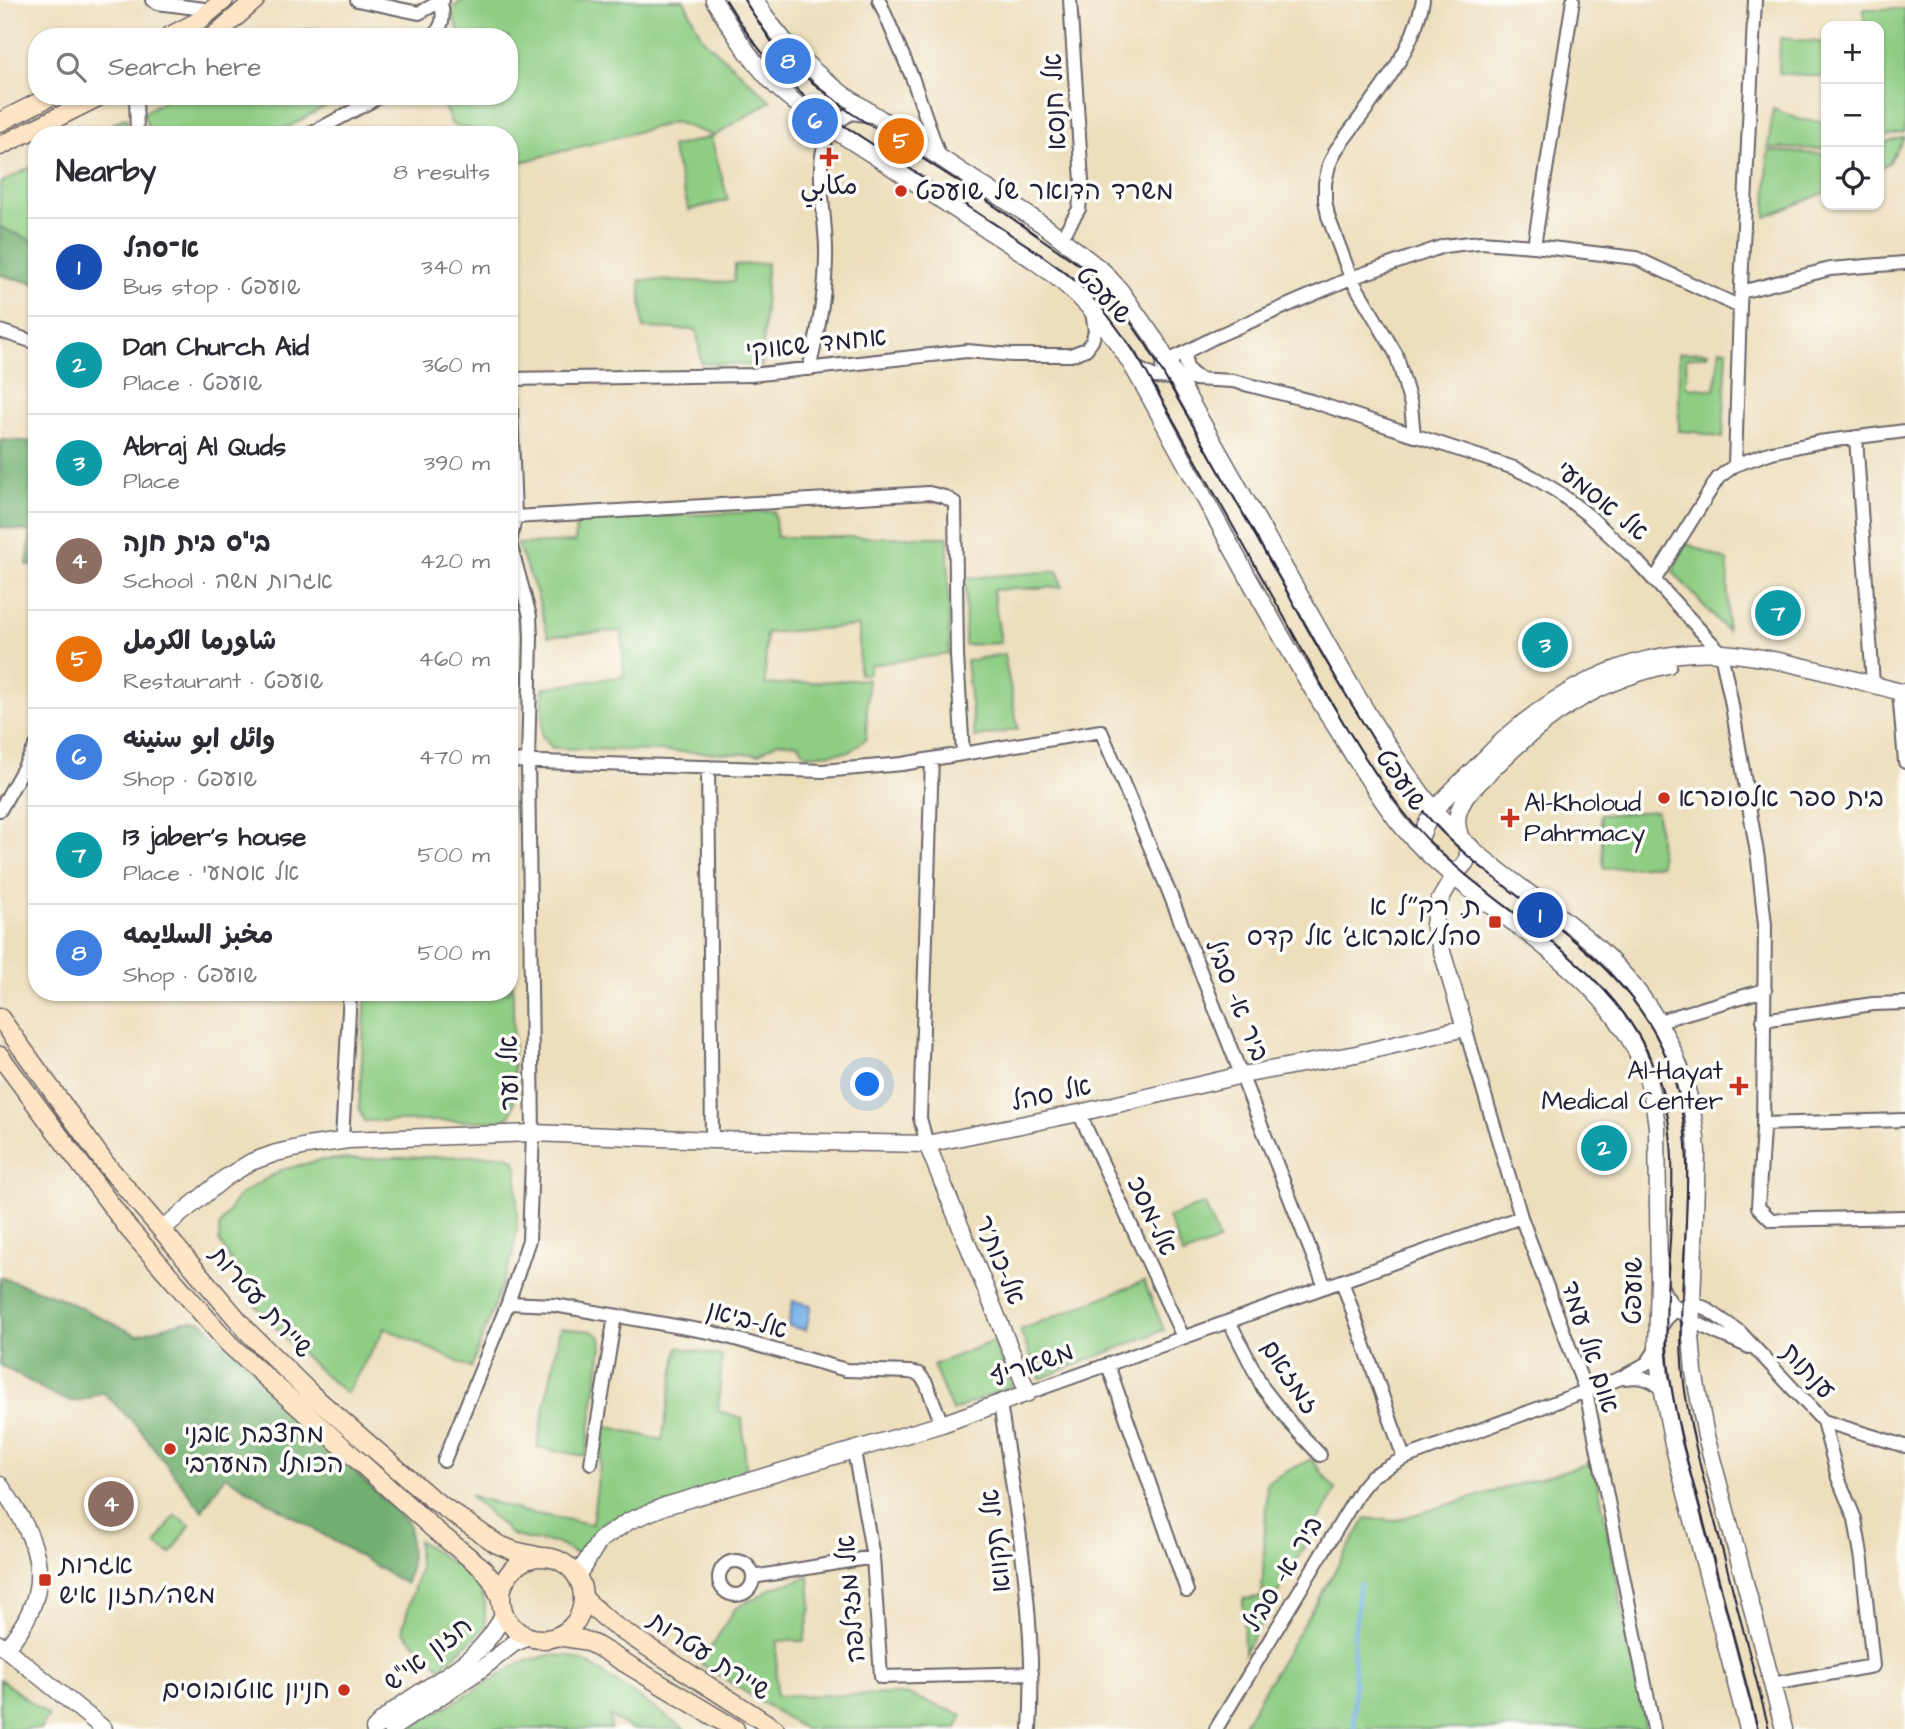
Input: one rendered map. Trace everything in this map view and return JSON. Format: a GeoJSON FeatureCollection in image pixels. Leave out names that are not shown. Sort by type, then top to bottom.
{"type":"FeatureCollection","features":[{"type":"Feature","properties":{"kind":"main road"},"geometry":{"type":"LineString","coordinates":[[223,28],[255,0]]}},
{"type":"Feature","properties":{"kind":"main road"},"geometry":{"type":"LineString","coordinates":[[185,28],[218,5]]}},
{"type":"Feature","properties":{"kind":"main road"},"geometry":{"type":"LineString","coordinates":[[0,122],[33,105]]}},
{"type":"Feature","properties":{"kind":"main road"},"geometry":{"type":"LineString","coordinates":[[40,126],[82,105]]}},
{"type":"Feature","properties":{"kind":"main road"},"geometry":{"type":"LineString","coordinates":[[0,146],[28,132]]}},
{"type":"Feature","properties":{"kind":"main road","name":"שיירת עטרות"},"geometry":{"type":"LineString","coordinates":[[0,1018],[104,1162],[249,1333],[311,1394],[432,1499],[497,1544],[541,1557]]}},
{"type":"Feature","properties":{"kind":"main road","name":"שיירת עטרות"},"geometry":{"type":"LineString","coordinates":[[0,1056],[128,1228],[229,1345],[435,1530],[481,1567],[492,1580],[503,1606]]}},
{"type":"Feature","properties":{"kind":"main road"},"geometry":{"type":"LineString","coordinates":[[541,1557],[561,1561],[577,1576],[584,1599],[582,1611],[576,1621],[557,1636],[543,1639],[529,1637],[510,1623],[503,1606],[503,1587],[508,1575],[528,1559],[541,1557]]}},
{"type":"Feature","properties":{"kind":"main road","name":"שיירת עטרות"},"geometry":{"type":"LineString","coordinates":[[584,1599],[612,1624],[775,1729]]}},
{"type":"Feature","properties":{"kind":"main road","name":"שיירת עטרות"},"geometry":{"type":"LineString","coordinates":[[557,1636],[583,1640],[597,1646],[735,1729]]}},
{"type":"Feature","properties":{"kind":"street"},"geometry":{"type":"LineString","coordinates":[[152,0],[157,3],[218,5]]}},
{"type":"Feature","properties":{"kind":"street"},"geometry":{"type":"LineString","coordinates":[[357,0],[419,13],[442,1],[441,28]]}},
{"type":"Feature","properties":{"kind":"street","name":"שועפט"},"geometry":{"type":"LineString","coordinates":[[715,0],[733,32],[776,85],[829,127],[1025,255],[1079,296],[1130,363],[1313,690],[1381,798],[1419,845],[1453,877],[1575,974],[1617,1020],[1632,1044],[1644,1068],[1654,1103],[1657,1128],[1657,1340],[1662,1389],[1673,1444],[1748,1729]]}},
{"type":"Feature","properties":{"kind":"street","name":"שועפט"},"geometry":{"type":"LineString","coordinates":[[755,0],[801,61],[833,87],[1061,239],[1103,271],[1120,290],[1136,310],[1168,362],[1343,672],[1417,787],[1465,841],[1599,949],[1645,999],[1659,1021],[1676,1055],[1696,1124],[1694,1304],[1691,1336],[1694,1372],[1706,1436],[1784,1729]]}},
{"type":"Feature","properties":{"kind":"street"},"geometry":{"type":"LineString","coordinates":[[879,0],[912,78],[940,158]]}},
{"type":"Feature","properties":{"kind":"street","name":"אל חנסא"},"geometry":{"type":"LineString","coordinates":[[1061,239],[1079,209],[1082,181],[1070,0]]}},
{"type":"Feature","properties":{"kind":"street"},"geometry":{"type":"LineString","coordinates":[[1414,436],[1411,405],[1396,354],[1351,278],[1328,216],[1325,200],[1329,165],[1336,150],[1409,45],[1419,20],[1423,0]]}},
{"type":"Feature","properties":{"kind":"street"},"geometry":{"type":"LineString","coordinates":[[1534,246],[1573,0]]}},
{"type":"Feature","properties":{"kind":"street"},"geometry":{"type":"LineString","coordinates":[[1735,465],[1755,0]]}},
{"type":"Feature","properties":{"kind":"street"},"geometry":{"type":"LineString","coordinates":[[809,369],[818,336],[825,287],[826,250],[821,165],[823,146],[836,101],[833,87]]}},
{"type":"Feature","properties":{"kind":"street"},"geometry":{"type":"LineString","coordinates":[[136,105],[137,126]]}},
{"type":"Feature","properties":{"kind":"street"},"geometry":{"type":"LineString","coordinates":[[324,126],[364,105]]}},
{"type":"Feature","properties":{"kind":"street"},"geometry":{"type":"LineString","coordinates":[[829,127],[851,113],[877,117]]}},
{"type":"Feature","properties":{"kind":"street"},"geometry":{"type":"LineString","coordinates":[[1154,406],[1155,377],[1168,362],[1217,336],[1351,278],[1444,246],[1481,242],[1636,258],[1740,307]]}},
{"type":"Feature","properties":{"kind":"street"},"geometry":{"type":"LineString","coordinates":[[1741,292],[1830,269],[1904,263]]}},
{"type":"Feature","properties":{"kind":"street","name":"אחמד שאוקי"},"geometry":{"type":"LineString","coordinates":[[518,379],[751,375],[967,351],[1012,355],[1070,355],[1086,349],[1092,341],[1095,331],[1092,311]]}},
{"type":"Feature","properties":{"kind":"street"},"geometry":{"type":"LineString","coordinates":[[0,331],[28,340]]}},
{"type":"Feature","properties":{"kind":"street"},"geometry":{"type":"LineString","coordinates":[[1187,352],[1185,364],[1188,370],[1202,379]]}},
{"type":"Feature","properties":{"kind":"street","name":"אל אסמעי"},"geometry":{"type":"LineString","coordinates":[[1130,363],[1155,377],[1233,382],[1275,391],[1514,468],[1558,492],[1589,516],[1655,579],[1721,653]]}},
{"type":"Feature","properties":{"kind":"street"},"geometry":{"type":"LineString","coordinates":[[1655,579],[1717,478],[1735,465],[1772,452],[1905,431]]}},
{"type":"Feature","properties":{"kind":"street"},"geometry":{"type":"LineString","coordinates":[[1856,437],[1873,684]]}},
{"type":"Feature","properties":{"kind":"street"},"geometry":{"type":"LineString","coordinates":[[518,515],[929,493],[945,497],[955,503],[957,656],[964,754],[823,771],[518,761]]}},
{"type":"Feature","properties":{"kind":"street","name":"אל וער"},"geometry":{"type":"LineString","coordinates":[[444,1461],[508,1303],[529,1240],[533,1133],[528,761],[531,638],[530,616],[518,572]]}},
{"type":"Feature","properties":{"kind":"street"},"geometry":{"type":"LineString","coordinates":[[1419,845],[1421,832],[1435,810],[1530,716],[1588,680],[1650,659],[1721,653],[1820,670],[1902,692],[1905,762]]}},
{"type":"Feature","properties":{"kind":"street"},"geometry":{"type":"LineString","coordinates":[[1465,1028],[1434,925],[1437,905],[1453,877],[1466,862],[1465,841],[1456,826],[1457,813],[1467,795],[1519,742],[1561,710],[1613,683],[1662,667],[1721,653]]}},
{"type":"Feature","properties":{"kind":"street"},"geometry":{"type":"LineString","coordinates":[[1721,653],[1758,859],[1765,925],[1763,1124],[1759,1207],[1771,1220],[1905,1217]]}},
{"type":"Feature","properties":{"kind":"street","name":"ביר א- סביל"},"geometry":{"type":"LineString","coordinates":[[964,754],[1101,731],[1150,846],[1325,1287]]}},
{"type":"Feature","properties":{"kind":"street"},"geometry":{"type":"LineString","coordinates":[[927,1144],[920,1118],[932,759]]}},
{"type":"Feature","properties":{"kind":"street"},"geometry":{"type":"LineString","coordinates":[[0,810],[28,760]]}},
{"type":"Feature","properties":{"kind":"street"},"geometry":{"type":"LineString","coordinates":[[708,767],[712,1140]]}},
{"type":"Feature","properties":{"kind":"street"},"geometry":{"type":"LineString","coordinates":[[1417,787],[1437,792],[1460,785]]}},
{"type":"Feature","properties":{"kind":"street"},"geometry":{"type":"LineString","coordinates":[[1659,1021],[1765,990]]}},
{"type":"Feature","properties":{"kind":"street"},"geometry":{"type":"LineString","coordinates":[[342,1140],[350,1001]]}},
{"type":"Feature","properties":{"kind":"street"},"geometry":{"type":"LineString","coordinates":[[1763,1020],[1873,1004],[1905,1003]]}},
{"type":"Feature","properties":{"kind":"street","name":"אל סהל"},"geometry":{"type":"LineString","coordinates":[[161,1230],[225,1178],[251,1162],[275,1153],[342,1140],[533,1133],[927,1144],[1079,1113],[1242,1075],[1356,1054],[1465,1028]]}},
{"type":"Feature","properties":{"kind":"street","name":"אום אל עמד"},"geometry":{"type":"LineString","coordinates":[[1465,1028],[1521,1217],[1586,1392],[1654,1729]]}},
{"type":"Feature","properties":{"kind":"street","name":"אל-מסכ"},"geometry":{"type":"LineString","coordinates":[[1079,1113],[1183,1337]]}},
{"type":"Feature","properties":{"kind":"street"},"geometry":{"type":"LineString","coordinates":[[1763,1124],[1905,1120]]}},
{"type":"Feature","properties":{"kind":"street","name":"אל-כות'ר"},"geometry":{"type":"LineString","coordinates":[[927,1144],[1028,1393]]}},
{"type":"Feature","properties":{"kind":"street","name":"משאריף"},"geometry":{"type":"LineString","coordinates":[[577,1576],[600,1541],[629,1521],[665,1506],[942,1424],[1521,1217]]}},
{"type":"Feature","properties":{"kind":"street"},"geometry":{"type":"LineString","coordinates":[[1342,1281],[1404,1458]]}},
{"type":"Feature","properties":{"kind":"street","name":"ענתות"},"geometry":{"type":"LineString","coordinates":[[1659,1282],[1664,1295],[1676,1309],[1693,1321],[1758,1351]]}},
{"type":"Feature","properties":{"kind":"street","name":"אל-ביאן"},"geometry":{"type":"LineString","coordinates":[[508,1303],[554,1305],[710,1332],[846,1370],[919,1374],[926,1383],[942,1424]]}},
{"type":"Feature","properties":{"kind":"street"},"geometry":{"type":"LineString","coordinates":[[1657,1340],[1667,1318],[1676,1309],[1694,1304]]}},
{"type":"Feature","properties":{"kind":"street","name":"ענתות"},"geometry":{"type":"LineString","coordinates":[[1694,1304],[1722,1318],[1740,1332],[1823,1421],[1905,1446]]}},
{"type":"Feature","properties":{"kind":"street"},"geometry":{"type":"LineString","coordinates":[[591,1464],[615,1316]]}},
{"type":"Feature","properties":{"kind":"street","name":"זמזאם"},"geometry":{"type":"LineString","coordinates":[[1229,1321],[1264,1388],[1292,1425],[1320,1455]]}},
{"type":"Feature","properties":{"kind":"street","name":"ביר א- סביל"},"geometry":{"type":"LineString","coordinates":[[1216,1729],[1361,1489],[1373,1476],[1404,1458],[1621,1378],[1647,1363],[1657,1340]]}},
{"type":"Feature","properties":{"kind":"street"},"geometry":{"type":"LineString","coordinates":[[1108,1365],[1187,1591]]}},
{"type":"Feature","properties":{"kind":"street","name":"ביר א- סביל"},"geometry":{"type":"LineString","coordinates":[[1621,1378],[1645,1378],[1654,1381],[1662,1389]]}},
{"type":"Feature","properties":{"kind":"street","name":"אל תקווא"},"geometry":{"type":"LineString","coordinates":[[1000,1403],[1022,1545],[1032,1673],[1030,1729]]}},
{"type":"Feature","properties":{"kind":"street"},"geometry":{"type":"LineString","coordinates":[[1772,1684],[1873,1666],[1855,1518],[1838,1478],[1823,1421]]}},
{"type":"Feature","properties":{"kind":"street","name":"אל מזדלפה"},"geometry":{"type":"LineString","coordinates":[[854,1451],[873,1557],[881,1676],[1032,1673]]}},
{"type":"Feature","properties":{"kind":"street"},"geometry":{"type":"LineString","coordinates":[[0,1485],[34,1546],[40,1573],[30,1616],[21,1631],[3,1646],[104,1729]]}},
{"type":"Feature","properties":{"kind":"street"},"geometry":{"type":"LineString","coordinates":[[753,1577],[873,1557]]}},
{"type":"Feature","properties":{"kind":"street","name":"חזון אי\"ש"},"geometry":{"type":"LineString","coordinates":[[374,1729],[401,1706],[475,1656],[494,1634],[503,1606]]}},
{"type":"Feature","properties":{"kind":"street","name":"חזון אי\"ש"},"geometry":{"type":"LineString","coordinates":[[391,1729],[480,1670],[513,1644],[529,1637]]}},
{"type":"Feature","properties":{"kind":"green space"},"geometry":{"type":"Polygon","coordinates":[[[462,0],[684,0],[702,38],[771,101],[714,136],[675,122],[518,163],[518,126],[452,125],[443,105],[518,105],[518,28],[458,28],[450,11],[462,0]]]}},
{"type":"Feature","properties":{"kind":"green space"},"geometry":{"type":"Polygon","coordinates":[[[1864,9],[1905,9],[1905,132],[1884,137],[1884,21],[1864,21],[1864,9]]]}},
{"type":"Feature","properties":{"kind":"green space"},"geometry":{"type":"Polygon","coordinates":[[[1780,38],[1821,42],[1821,77],[1779,73],[1780,38]]]}},
{"type":"Feature","properties":{"kind":"green space"},"geometry":{"type":"Polygon","coordinates":[[[157,105],[328,105],[290,126],[148,126],[143,113],[157,105]]]}},
{"type":"Feature","properties":{"kind":"green space"},"geometry":{"type":"Polygon","coordinates":[[[1773,109],[1801,120],[1821,122],[1821,149],[1768,148],[1773,109]]]}},
{"type":"Feature","properties":{"kind":"green space"},"geometry":{"type":"Polygon","coordinates":[[[126,117],[128,126],[109,126],[126,117]]]}},
{"type":"Feature","properties":{"kind":"green space"},"geometry":{"type":"Polygon","coordinates":[[[711,137],[728,200],[689,210],[671,147],[711,137]]]}},
{"type":"Feature","properties":{"kind":"green space"},"geometry":{"type":"Polygon","coordinates":[[[1905,137],[1889,163],[1884,166],[1884,147],[1884,143],[1905,137]]]}},
{"type":"Feature","properties":{"kind":"green space"},"geometry":{"type":"Polygon","coordinates":[[[1768,151],[1821,154],[1821,194],[1766,217],[1768,151]]]}},
{"type":"Feature","properties":{"kind":"green space"},"geometry":{"type":"Polygon","coordinates":[[[28,169],[28,239],[0,227],[0,183],[28,169]]]}},
{"type":"Feature","properties":{"kind":"green space"},"geometry":{"type":"Polygon","coordinates":[[[0,227],[28,239],[28,282],[0,275],[0,227]]]}},
{"type":"Feature","properties":{"kind":"green space"},"geometry":{"type":"Polygon","coordinates":[[[767,263],[762,366],[701,363],[697,330],[643,328],[640,280],[734,282],[735,265],[767,263]]]}},
{"type":"Feature","properties":{"kind":"green space"},"geometry":{"type":"Polygon","coordinates":[[[1720,349],[1727,350],[1723,438],[1679,431],[1679,353],[1708,352],[1708,355],[1686,358],[1687,387],[1715,390],[1720,349]]]}},
{"type":"Feature","properties":{"kind":"green space"},"geometry":{"type":"Polygon","coordinates":[[[0,440],[28,442],[28,532],[0,527],[0,440]]]}},
{"type":"Feature","properties":{"kind":"green space"},"geometry":{"type":"Polygon","coordinates":[[[774,511],[777,537],[948,537],[949,654],[870,665],[869,674],[859,674],[859,626],[766,633],[765,685],[868,679],[866,739],[849,752],[806,755],[798,744],[778,742],[758,754],[552,748],[542,736],[543,688],[624,676],[622,631],[548,636],[536,591],[518,546],[518,544],[575,542],[576,520],[774,511]]]}},
{"type":"Feature","properties":{"kind":"green space"},"geometry":{"type":"Polygon","coordinates":[[[1685,543],[1728,561],[1727,631],[1673,572],[1685,543]]]}},
{"type":"Feature","properties":{"kind":"green space"},"geometry":{"type":"Polygon","coordinates":[[[1058,571],[1062,587],[993,590],[1001,643],[965,645],[966,578],[1058,571]]]}},
{"type":"Feature","properties":{"kind":"green space"},"geometry":{"type":"Polygon","coordinates":[[[1004,654],[1018,729],[975,738],[966,661],[1004,654]]]}},
{"type":"Feature","properties":{"kind":"green space"},"geometry":{"type":"Polygon","coordinates":[[[1657,811],[1661,865],[1604,869],[1600,815],[1657,811]]]}},
{"type":"Feature","properties":{"kind":"green space"},"geometry":{"type":"Polygon","coordinates":[[[365,1001],[513,1001],[514,1102],[510,1116],[499,1121],[364,1121],[359,1109],[365,1001]]]}},
{"type":"Feature","properties":{"kind":"green space"},"geometry":{"type":"Polygon","coordinates":[[[505,1155],[515,1160],[517,1169],[517,1230],[513,1255],[471,1368],[385,1328],[346,1394],[293,1346],[256,1306],[219,1240],[219,1227],[238,1196],[281,1170],[321,1160],[505,1155]]]}},
{"type":"Feature","properties":{"kind":"green space"},"geometry":{"type":"Polygon","coordinates":[[[1205,1204],[1219,1241],[1183,1255],[1168,1217],[1205,1204]]]}},
{"type":"Feature","properties":{"kind":"green space"},"geometry":{"type":"Polygon","coordinates":[[[0,1277],[58,1297],[137,1335],[184,1321],[201,1321],[248,1363],[324,1442],[409,1524],[411,1564],[406,1584],[225,1476],[202,1511],[138,1427],[103,1392],[79,1401],[65,1400],[0,1365],[0,1277]]]}},
{"type":"Feature","properties":{"kind":"green space"},"geometry":{"type":"Polygon","coordinates":[[[1144,1281],[1164,1330],[1040,1379],[1020,1330],[1144,1281]]]}},
{"type":"Feature","properties":{"kind":"green space"},"geometry":{"type":"Polygon","coordinates":[[[560,1328],[592,1331],[601,1337],[602,1347],[586,1456],[537,1448],[560,1328]]]}},
{"type":"Feature","properties":{"kind":"green space"},"geometry":{"type":"Polygon","coordinates":[[[993,1341],[1012,1386],[952,1411],[933,1365],[993,1341]]]}},
{"type":"Feature","properties":{"kind":"green space"},"geometry":{"type":"Polygon","coordinates":[[[678,1347],[722,1356],[718,1411],[742,1418],[747,1478],[621,1521],[579,1555],[556,1543],[512,1535],[469,1495],[525,1512],[592,1524],[605,1426],[662,1440],[678,1347]]]}},
{"type":"Feature","properties":{"kind":"green space"},"geometry":{"type":"Polygon","coordinates":[[[1311,1459],[1336,1490],[1244,1653],[1243,1599],[1262,1597],[1267,1482],[1311,1459]]]}},
{"type":"Feature","properties":{"kind":"green space"},"geometry":{"type":"Polygon","coordinates":[[[1594,1462],[1646,1729],[1241,1729],[1366,1518],[1393,1521],[1594,1462]]]}},
{"type":"Feature","properties":{"kind":"green space"},"geometry":{"type":"Polygon","coordinates":[[[175,1515],[190,1525],[171,1554],[156,1544],[175,1515]]]}},
{"type":"Feature","properties":{"kind":"green space"},"geometry":{"type":"Polygon","coordinates":[[[418,1540],[477,1580],[485,1603],[485,1627],[441,1668],[402,1631],[419,1570],[418,1540]]]}},
{"type":"Feature","properties":{"kind":"green space"},"geometry":{"type":"Polygon","coordinates":[[[809,1577],[811,1606],[804,1641],[777,1641],[776,1696],[906,1694],[963,1715],[956,1729],[804,1729],[701,1664],[734,1610],[772,1588],[809,1577]]]}},
{"type":"Feature","properties":{"kind":"green space"},"geometry":{"type":"Polygon","coordinates":[[[550,1655],[568,1656],[587,1663],[685,1729],[631,1729],[610,1716],[611,1729],[409,1729],[520,1663],[550,1655]]]}},
{"type":"Feature","properties":{"kind":"green space"},"geometry":{"type":"Polygon","coordinates":[[[0,1679],[49,1716],[40,1729],[0,1729],[0,1679]]]}},
{"type":"Feature","properties":{"kind":"water"},"geometry":{"type":"Polygon","coordinates":[[[793,1301],[811,1305],[806,1330],[788,1326],[793,1301]]]}},
{"type":"Feature","properties":{"kind":"waterway"},"geometry":{"type":"LineString","coordinates":[[1354,1729],[1354,1634],[1360,1584]]}},
{"type":"Feature","properties":{"kind":"tram line"},"geometry":{"type":"LineString","coordinates":[[726,0],[761,52],[788,81],[819,108],[1030,247],[1086,289],[1135,352],[1338,713],[1388,791],[1435,847],[1468,877],[1573,960],[1605,990],[1632,1025],[1653,1064],[1665,1102],[1671,1141],[1667,1338],[1673,1396],[1689,1469],[1758,1729]]}},
{"type":"Feature","properties":{"kind":"tram line"},"geometry":{"type":"LineString","coordinates":[[744,0],[771,41],[794,68],[851,113],[970,189],[1075,262],[1096,278],[1112,296],[1147,346],[1321,652],[1409,794],[1451,841],[1590,954],[1621,986],[1648,1021],[1668,1061],[1679,1099],[1685,1138],[1687,1177],[1681,1336],[1689,1416],[1769,1729]]}},
{"type":"Feature","properties":{"kind":"place","name":"مخبز السلايمه"},"geometry":{"type":"Point","coordinates":[788,61]}},
{"type":"Feature","properties":{"kind":"place","name":"وائل ابو سنينه"},"geometry":{"type":"Point","coordinates":[815,121]}},
{"type":"Feature","properties":{"kind":"place","name":"شاورما الكرمل"},"geometry":{"type":"Point","coordinates":[901,141]}},
{"type":"Feature","properties":{"kind":"place","name":"مكابي"},"geometry":{"type":"Point","coordinates":[829,157]}},
{"type":"Feature","properties":{"kind":"place","name":"משרד הדואר של שועפט"},"geometry":{"type":"Point","coordinates":[901,191]}},
{"type":"Feature","properties":{"kind":"place","name":"13 jaber's house"},"geometry":{"type":"Point","coordinates":[1778,613]}},
{"type":"Feature","properties":{"kind":"place","name":"Abraj Al Quds"},"geometry":{"type":"Point","coordinates":[1545,645]}},
{"type":"Feature","properties":{"kind":"place","name":"בית ספר אלסופרא"},"geometry":{"type":"Point","coordinates":[1664,798]}},
{"type":"Feature","properties":{"kind":"place","name":"Al-Kholoud Pahrmacy"},"geometry":{"type":"Point","coordinates":[1510,818]}},
{"type":"Feature","properties":{"kind":"place","name":"א־סהל"},"geometry":{"type":"Point","coordinates":[1540,915]}},
{"type":"Feature","properties":{"kind":"place","name":"ת. רק״ל א סהל/אבראג׳ אל קדס"},"geometry":{"type":"Point","coordinates":[1495,922]}},
{"type":"Feature","properties":{"kind":"place","name":"Al-Hayat Medical Center"},"geometry":{"type":"Point","coordinates":[1739,1086]}},
{"type":"Feature","properties":{"kind":"place","name":"Dan Church Aid"},"geometry":{"type":"Point","coordinates":[1604,1148]}},
{"type":"Feature","properties":{"kind":"place","name":"מחצבת אבני הכותל המערבי"},"geometry":{"type":"Point","coordinates":[170,1449]}},
{"type":"Feature","properties":{"kind":"place","name":"בי\"ס בית חנה"},"geometry":{"type":"Point","coordinates":[111,1504]}},
{"type":"Feature","properties":{"kind":"place","name":"אגרות משה/חזון איש"},"geometry":{"type":"Point","coordinates":[45,1580]}},
{"type":"Feature","properties":{"kind":"place","name":"חניון אוטובוסים"},"geometry":{"type":"Point","coordinates":[344,1690]}}]}
